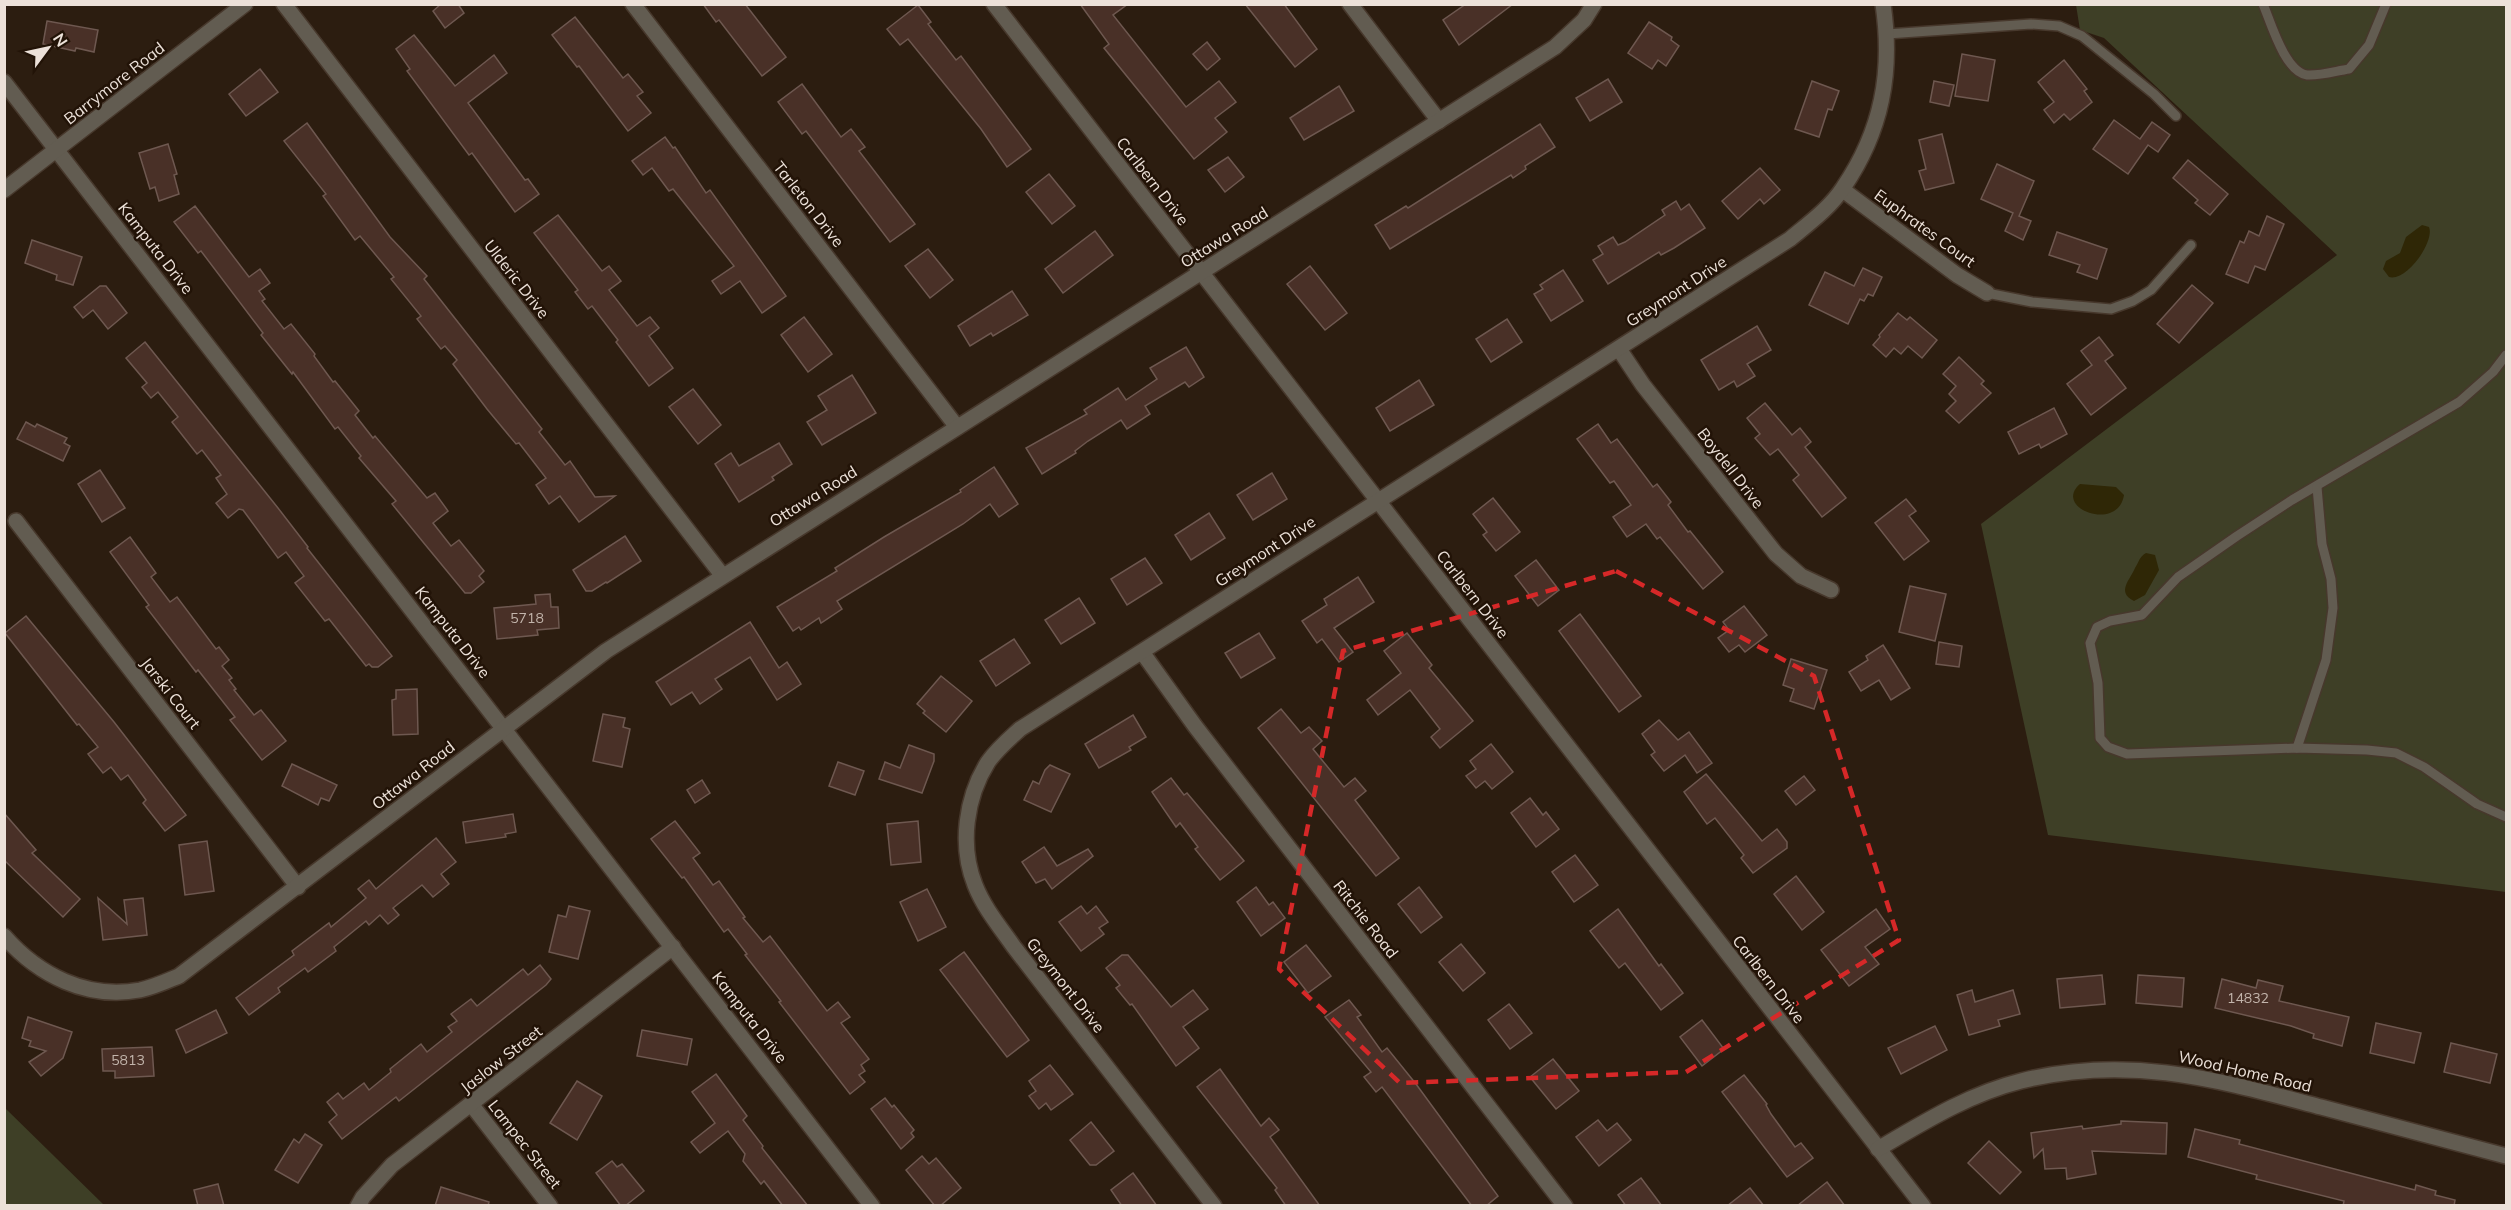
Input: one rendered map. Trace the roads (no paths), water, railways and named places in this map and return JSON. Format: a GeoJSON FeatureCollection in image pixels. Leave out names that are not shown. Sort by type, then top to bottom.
{"type":"FeatureCollection","features":[{"type":"Feature","properties":{"kind":"street","name":"Barrymore Road"},"geometry":{"type":"LineString","coordinates":[[4,190],[245,4]]}},
{"type":"Feature","properties":{"kind":"street","name":"Ulderic Drive"},"geometry":{"type":"LineString","coordinates":[[284,4],[722,575]]}},
{"type":"Feature","properties":{"kind":"street","name":"Tarleton Drive"},"geometry":{"type":"LineString","coordinates":[[633,4],[957,427]]}},
{"type":"Feature","properties":{"kind":"street","name":"Carlbern Drive"},"geometry":{"type":"LineString","coordinates":[[994,4],[1923,1206]]}},
{"type":"Feature","properties":{"kind":"street"},"geometry":{"type":"LineString","coordinates":[[1350,4],[1439,121]]}},
{"type":"Feature","properties":{"kind":"street","name":"Ottawa Road"},"geometry":{"type":"LineString","coordinates":[[4,936],[35,966],[53,977],[69,984],[101,991],[138,991],[191,969],[606,651],[1563,41],[1584,20],[1594,4]]}},
{"type":"Feature","properties":{"kind":"street","name":"Greymont Drive"},"geometry":{"type":"LineString","coordinates":[[1214,1206],[988,912],[974,884],[967,855],[966,822],[974,789],[988,762],[1001,746],[1020,729],[1619,349],[1790,239],[1815,219],[1843,190],[1877,120],[1887,73],[1887,34],[1883,4]]}},
{"type":"Feature","properties":{"kind":"street","name":"Kamputa Drive"},"geometry":{"type":"LineString","coordinates":[[4,82],[872,1206]]}},
{"type":"Feature","properties":{"kind":"street","name":"Euphrates Court"},"geometry":{"type":"LineString","coordinates":[[1843,190],[1957,275],[1987,293]]}},
{"type":"Feature","properties":{"kind":"street","name":"Boydell Drive"},"geometry":{"type":"LineString","coordinates":[[1619,349],[1643,385],[1776,554],[1801,576],[1831,590]]}},
{"type":"Feature","properties":{"kind":"street","name":"Jarski Court"},"geometry":{"type":"LineString","coordinates":[[16,521],[298,887]]}},
{"type":"Feature","properties":{"kind":"street","name":"Ritchie Road"},"geometry":{"type":"LineString","coordinates":[[1142,652],[1194,726],[1565,1206]]}},
{"type":"Feature","properties":{"kind":"street","name":"Jaslow Street"},"geometry":{"type":"LineString","coordinates":[[358,1206],[363,1197],[392,1165],[673,947]]}},
{"type":"Feature","properties":{"kind":"street","name":"Wood Home Road"},"geometry":{"type":"LineString","coordinates":[[1878,1149],[1944,1110],[1993,1090],[2051,1075],[2125,1069],[2162,1071],[2216,1080],[2506,1156]]}},
{"type":"Feature","properties":{"kind":"street","name":"Lampec Street"},"geometry":{"type":"LineString","coordinates":[[471,1104],[550,1206]]}},
{"type":"Feature","properties":{"kind":"lane"},"geometry":{"type":"LineString","coordinates":[[2264,4],[2288,62],[2301,73],[2309,75],[2349,69],[2369,45],[2386,4]]}},
{"type":"Feature","properties":{"kind":"lane"},"geometry":{"type":"LineString","coordinates":[[1887,34],[2031,24],[2059,26],[2082,36],[2154,94],[2176,116]]}},
{"type":"Feature","properties":{"kind":"lane"},"geometry":{"type":"LineString","coordinates":[[1987,293],[2032,302],[2111,309],[2133,301],[2151,290],[2191,245]]}},
{"type":"Feature","properties":{"kind":"lane"},"geometry":{"type":"LineString","coordinates":[[2506,355],[2493,372],[2459,402],[2237,536],[2178,577],[2142,615],[2110,621],[2097,627],[2090,643],[2098,683],[2100,738],[2108,747],[2127,754],[2296,748],[2396,753],[2424,767],[2477,804],[2506,817]]}},
{"type":"Feature","properties":{"kind":"lane"},"geometry":{"type":"LineString","coordinates":[[2296,748],[2326,660],[2333,608],[2331,579],[2322,544],[2317,487]]}}]}
